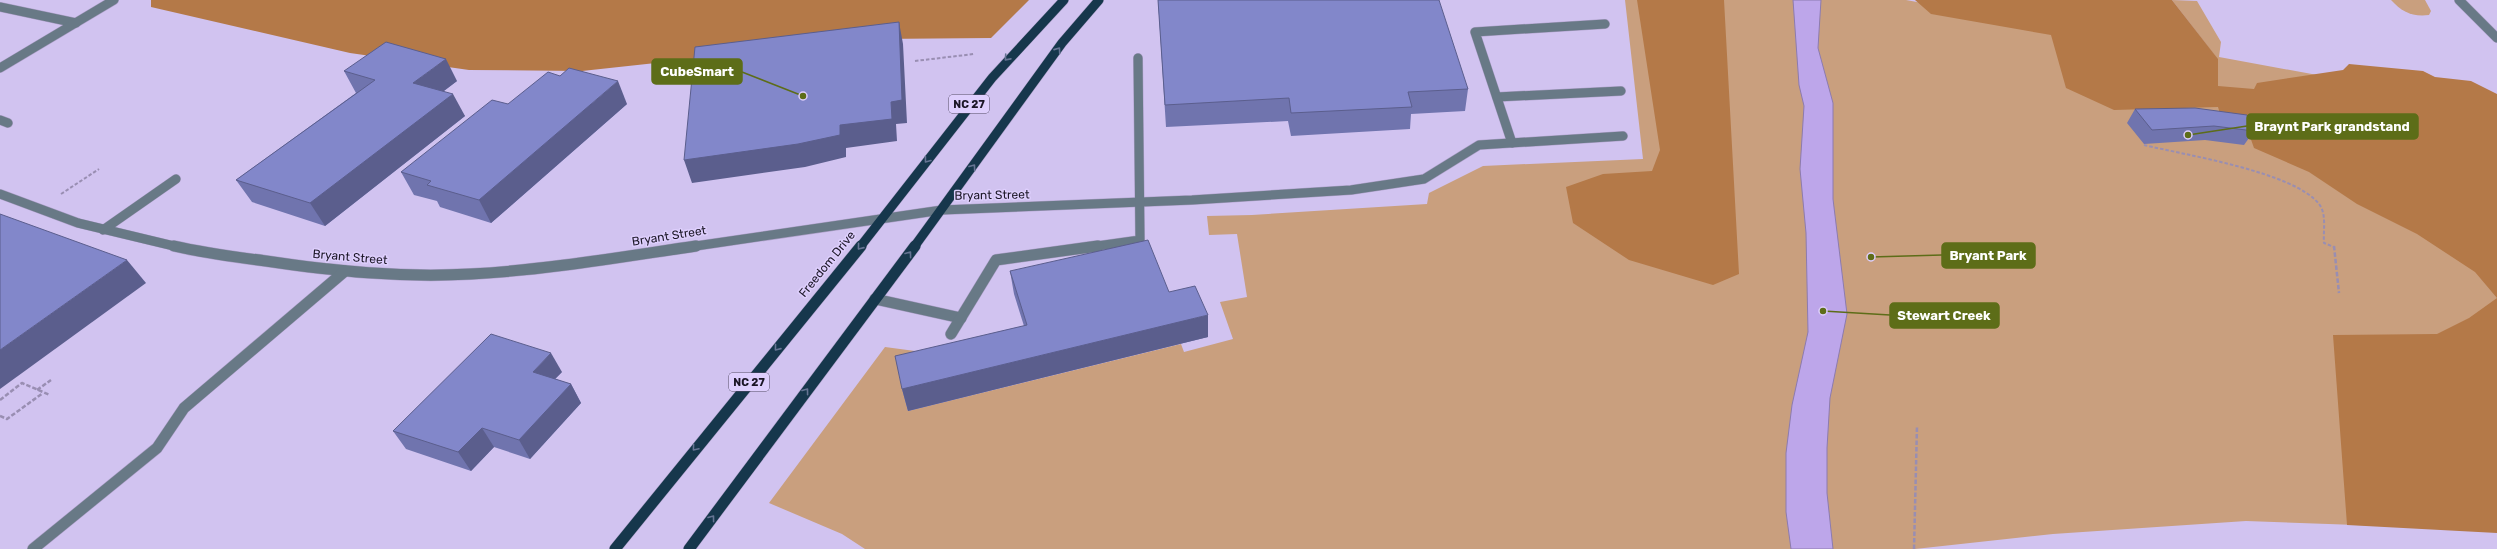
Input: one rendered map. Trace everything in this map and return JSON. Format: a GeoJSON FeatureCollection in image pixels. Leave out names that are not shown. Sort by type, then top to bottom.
{"type":"FeatureCollection","features":[{"type":"Feature","properties":{"kind":"main road","name":"Freedom Drive"},"geometry":{"type":"LineString","coordinates":[[615,549],[884,217],[986,82],[1035,28],[1064,0]]}},
{"type":"Feature","properties":{"kind":"main road"},"geometry":{"type":"LineString","coordinates":[[689,549],[942,210],[1062,43],[1099,0]]}},
{"type":"Feature","properties":{"kind":"street"},"geometry":{"type":"LineString","coordinates":[[0,68],[114,0]]}},
{"type":"Feature","properties":{"kind":"street"},"geometry":{"type":"LineString","coordinates":[[2459,0],[2497,38]]}},
{"type":"Feature","properties":{"kind":"street"},"geometry":{"type":"LineString","coordinates":[[3,9],[76,23]]}},
{"type":"Feature","properties":{"kind":"street"},"geometry":{"type":"LineString","coordinates":[[1512,143],[1475,32],[1605,24]]}},
{"type":"Feature","properties":{"kind":"street"},"geometry":{"type":"LineString","coordinates":[[951,334],[996,260],[1140,240],[1138,202],[1138,58]]}},
{"type":"Feature","properties":{"kind":"street"},"geometry":{"type":"LineString","coordinates":[[1497,97],[1621,91]]}},
{"type":"Feature","properties":{"kind":"street","name":"Bryant Street"},"geometry":{"type":"LineString","coordinates":[[0,194],[104,230],[199,252],[374,274],[470,274],[551,268],[884,217],[942,210],[1138,202],[1351,190],[1424,179],[1479,145],[1623,136]]}},
{"type":"Feature","properties":{"kind":"street"},"geometry":{"type":"LineString","coordinates":[[104,230],[176,179]]}},
{"type":"Feature","properties":{"kind":"street"},"geometry":{"type":"LineString","coordinates":[[34,549],[157,448],[184,408],[345,271]]}},
{"type":"Feature","properties":{"kind":"street"},"geometry":{"type":"LineString","coordinates":[[875,299],[961,318]]}},
{"type":"Feature","properties":{"kind":"path"},"geometry":{"type":"LineString","coordinates":[[915,61],[974,54]]}},
{"type":"Feature","properties":{"kind":"path"},"geometry":{"type":"LineString","coordinates":[[2144,145],[2275,178],[2301,189],[2313,198],[2323,214],[2324,243],[2334,246],[2339,292]]}},
{"type":"Feature","properties":{"kind":"path"},"geometry":{"type":"LineString","coordinates":[[61,194],[99,169]]}},
{"type":"Feature","properties":{"kind":"path"},"geometry":{"type":"LineString","coordinates":[[37,390],[51,380]]}},
{"type":"Feature","properties":{"kind":"path"},"geometry":{"type":"LineString","coordinates":[[0,400],[22,383],[50,395]]}},
{"type":"Feature","properties":{"kind":"path"},"geometry":{"type":"LineString","coordinates":[[0,416],[7,419],[44,392]]}},
{"type":"Feature","properties":{"kind":"path"},"geometry":{"type":"LineString","coordinates":[[1914,549],[1917,426]]}},
{"type":"Feature","properties":{"kind":"shaded area"},"geometry":{"type":"Polygon","coordinates":[[[151,0],[1029,0],[991,38],[877,39],[582,71],[469,70],[350,53],[151,7],[151,0]]]}},
{"type":"Feature","properties":{"kind":"shaded area"},"geometry":{"type":"Polygon","coordinates":[[[1625,0],[1906,0],[2216,57],[2172,0],[2197,1],[2221,42],[2219,57],[2497,108],[2497,530],[2246,521],[2053,534],[1915,549],[865,549],[842,534],[769,503],[885,347],[915,351],[899,376],[908,411],[1181,344],[1184,352],[1233,339],[1220,302],[1247,297],[1237,234],[1209,235],[1207,216],[1252,215],[1427,204],[1429,193],[1483,166],[1643,159],[1625,0]]]}},
{"type":"Feature","properties":{"kind":"shaded area"},"geometry":{"type":"Polygon","coordinates":[[[1637,0],[1724,0],[1739,274],[1713,285],[1629,260],[1573,223],[1566,187],[1603,174],[1652,171],[1660,150],[1637,0]]]}},
{"type":"Feature","properties":{"kind":"shaded area"},"geometry":{"type":"Polygon","coordinates":[[[1793,0],[1821,0],[1818,48],[1833,103],[1833,199],[1847,314],[1830,398],[1827,448],[1827,493],[1833,549],[1791,549],[1786,512],[1786,453],[1792,405],[1808,332],[1806,233],[1800,169],[1804,106],[1799,85],[1793,0]]]}},
{"type":"Feature","properties":{"kind":"shaded area"},"geometry":{"type":"Polygon","coordinates":[[[1915,0],[2172,0],[2218,59],[2218,86],[2254,89],[2257,83],[2343,70],[2349,64],[2423,71],[2435,77],[2471,81],[2497,94],[2497,298],[2475,272],[2417,234],[2357,204],[2309,172],[2254,148],[2248,131],[2223,124],[2218,107],[2114,110],[2066,88],[2051,35],[1931,14],[1915,0]]]}},
{"type":"Feature","properties":{"kind":"shaded area"},"geometry":{"type":"Polygon","coordinates":[[[2391,0],[2425,0],[2431,11],[2429,15],[2408,13],[2399,8],[2391,0]]]}},
{"type":"Feature","properties":{"kind":"shaded area"},"geometry":{"type":"Polygon","coordinates":[[[2497,298],[2497,533],[2347,525],[2333,335],[2437,334],[2469,318],[2497,298]]]}},
{"type":"Feature","properties":{"kind":"building"},"geometry":{"type":"Polygon","coordinates":[[[1158,0],[1439,0],[1468,89],[1408,92],[1412,107],[1291,113],[1289,98],[1165,105],[1158,0]]]}},
{"type":"Feature","properties":{"kind":"building"},"geometry":{"type":"Polygon","coordinates":[[[899,22],[902,100],[891,102],[892,119],[840,125],[840,135],[798,144],[684,160],[695,47],[899,22]]]}},
{"type":"Feature","properties":{"kind":"building"},"geometry":{"type":"Polygon","coordinates":[[[386,42],[446,59],[413,83],[453,94],[310,203],[236,180],[375,80],[344,71],[386,42]]]}},
{"type":"Feature","properties":{"kind":"building"},"geometry":{"type":"Polygon","coordinates":[[[569,68],[618,81],[479,200],[427,185],[431,181],[401,172],[492,100],[508,104],[548,72],[560,76],[569,68]]]}},
{"type":"Feature","properties":{"kind":"building"},"geometry":{"type":"Polygon","coordinates":[[[2195,108],[2247,115],[2254,131],[2214,126],[2152,130],[2135,109],[2195,108]]]}},
{"type":"Feature","properties":{"kind":"building"},"geometry":{"type":"Polygon","coordinates":[[[0,214],[127,260],[0,350],[0,214]]]}},
{"type":"Feature","properties":{"kind":"building"},"geometry":{"type":"Polygon","coordinates":[[[1148,240],[1169,292],[1195,286],[1208,315],[902,389],[895,356],[1027,325],[1010,271],[1148,240]]]}},
{"type":"Feature","properties":{"kind":"building"},"geometry":{"type":"Polygon","coordinates":[[[491,334],[551,353],[533,372],[571,384],[519,440],[482,428],[458,452],[393,431],[491,334]]]}},
{"type":"Feature","properties":{"kind":"place","name":"CubeSmart"},"geometry":{"type":"Point","coordinates":[803,96]}},
{"type":"Feature","properties":{"kind":"place","name":"Braynt Park grandstand"},"geometry":{"type":"Point","coordinates":[2188,135]}},
{"type":"Feature","properties":{"kind":"place","name":"Bryant Park"},"geometry":{"type":"Point","coordinates":[1871,257]}},
{"type":"Feature","properties":{"kind":"place","name":"Stewart Creek"},"geometry":{"type":"Point","coordinates":[1823,311]}}]}
